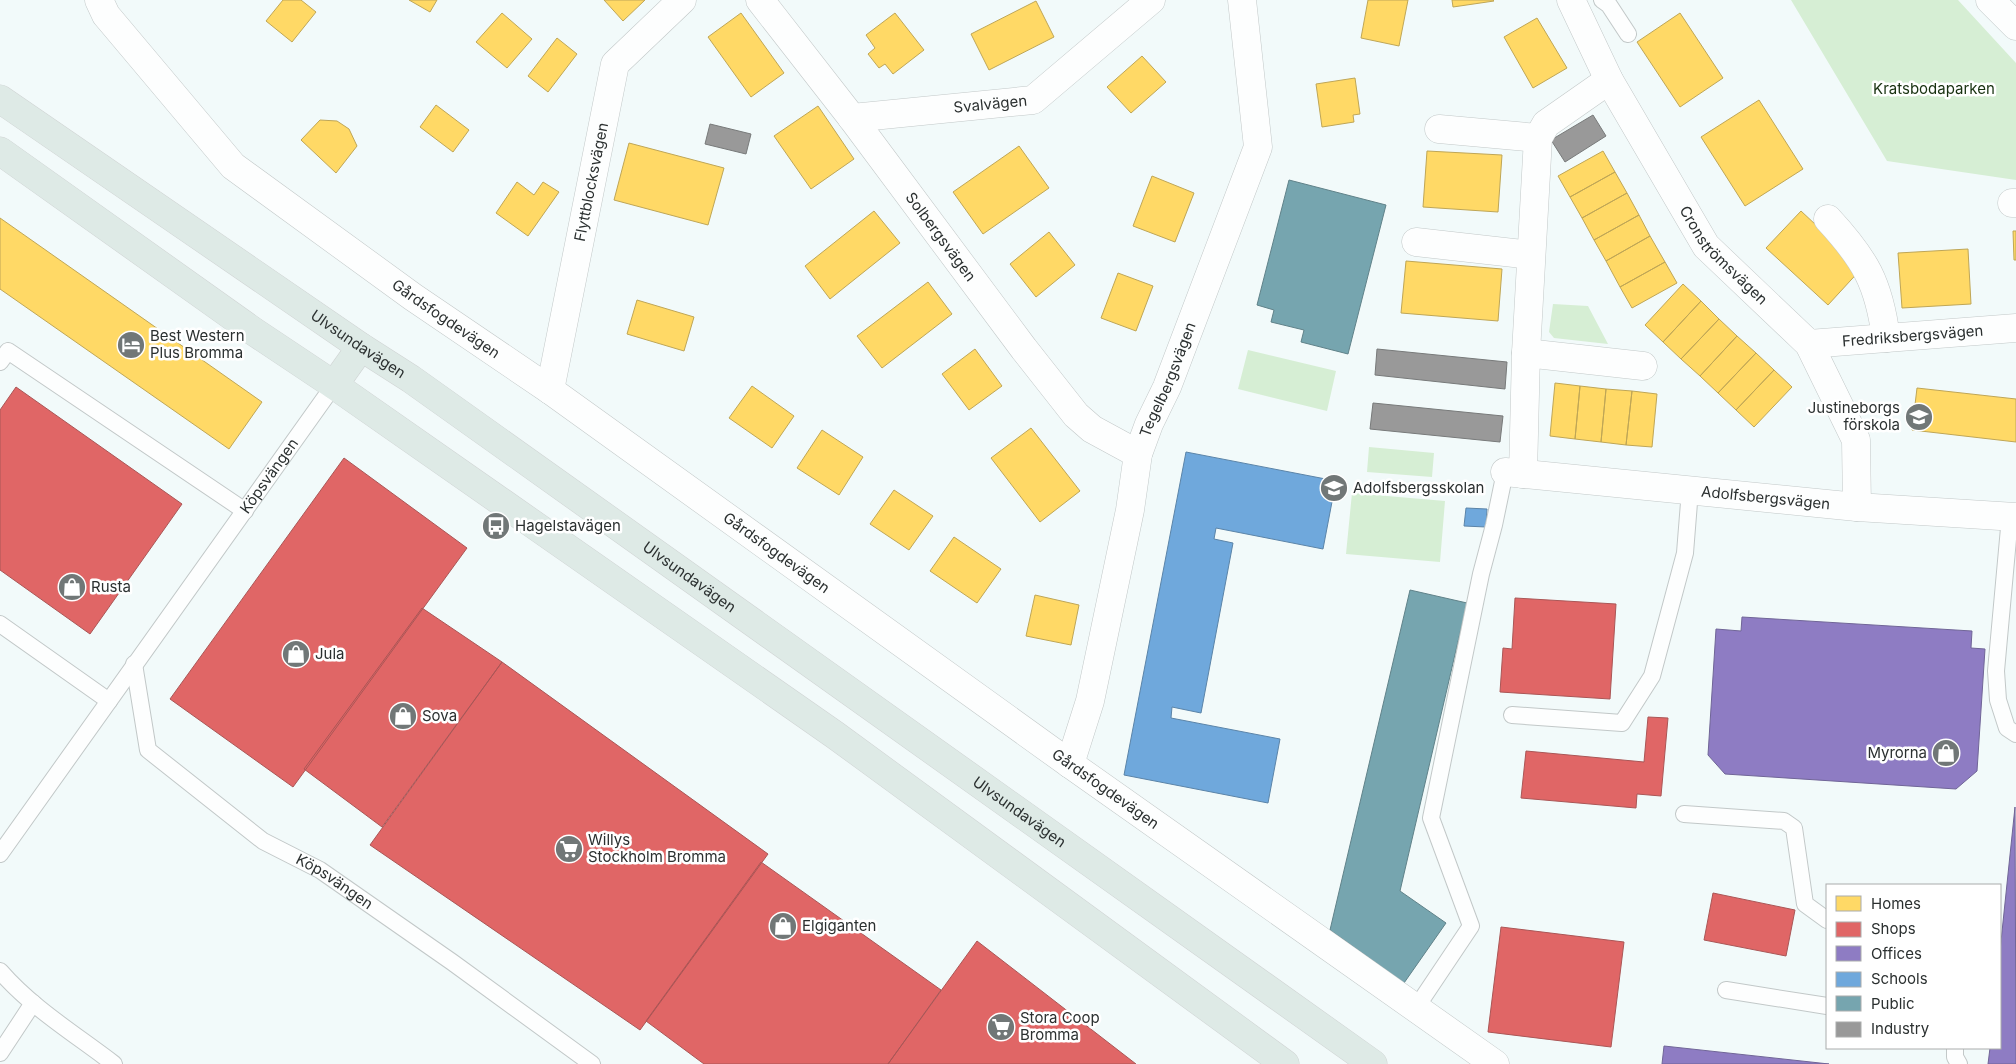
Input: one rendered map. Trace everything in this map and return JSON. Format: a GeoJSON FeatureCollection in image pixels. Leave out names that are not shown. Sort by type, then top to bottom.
{"type":"FeatureCollection","features":[{"type":"Feature","properties":{"kind":"main road","name":"Ulvsundavägen"},"geometry":{"type":"LineString","coordinates":[[0,99],[361,348],[411,379],[1373,1064]]}},
{"type":"Feature","properties":{"kind":"main road"},"geometry":{"type":"LineString","coordinates":[[0,151],[253,331],[334,385],[836,734],[1285,1064]]}},
{"type":"Feature","properties":{"kind":"main road"},"geometry":{"type":"LineString","coordinates":[[334,385],[361,348]]}},
{"type":"Feature","properties":{"kind":"street","name":"Gårdsfogdevägen"},"geometry":{"type":"LineString","coordinates":[[99,0],[106,15],[233,166],[413,298],[550,390],[1070,764],[1494,1064]]}},
{"type":"Feature","properties":{"kind":"street","name":"Flyttblocksvägen"},"geometry":{"type":"LineString","coordinates":[[550,390],[615,64],[682,0]]}},
{"type":"Feature","properties":{"kind":"street","name":"Solbergsvägen"},"geometry":{"type":"LineString","coordinates":[[760,0],[852,118],[1024,349],[1076,415],[1092,429],[1138,454]]}},
{"type":"Feature","properties":{"kind":"street","name":"Svalvägen"},"geometry":{"type":"LineString","coordinates":[[852,118],[1033,100],[1151,0]]}},
{"type":"Feature","properties":{"kind":"street","name":"Tegelbergsvägen"},"geometry":{"type":"LineString","coordinates":[[1070,764],[1090,701],[1130,510],[1138,454],[1166,387],[1258,147],[1242,0]]}},
{"type":"Feature","properties":{"kind":"street","name":"Cronströmsvägen"},"geometry":{"type":"LineString","coordinates":[[1571,0],[1608,80],[1706,246],[1809,344],[1856,440],[1857,506]]}},
{"type":"Feature","properties":{"kind":"street"},"geometry":{"type":"LineString","coordinates":[[1990,0],[2014,21]]}},
{"type":"Feature","properties":{"kind":"street"},"geometry":{"type":"LineString","coordinates":[[1514,473],[1526,353],[1538,138],[1546,124],[1608,80]]}},
{"type":"Feature","properties":{"kind":"street"},"geometry":{"type":"LineString","coordinates":[[1439,129],[1538,138]]}},
{"type":"Feature","properties":{"kind":"street"},"geometry":{"type":"LineString","coordinates":[[1828,219],[1851,244],[1866,265],[1883,314],[1886,338]]}},
{"type":"Feature","properties":{"kind":"street"},"geometry":{"type":"LineString","coordinates":[[1416,242],[1531,255]]}},
{"type":"Feature","properties":{"kind":"street","name":"Fredriksbergsvägen"},"geometry":{"type":"LineString","coordinates":[[1809,344],[2016,328]]}},
{"type":"Feature","properties":{"kind":"street"},"geometry":{"type":"LineString","coordinates":[[1526,353],[1643,366]]}},
{"type":"Feature","properties":{"kind":"street","name":"Adolfsbergsvägen"},"geometry":{"type":"LineString","coordinates":[[1514,473],[1857,506],[2013,517]]}},
{"type":"Feature","properties":{"kind":"lane"},"geometry":{"type":"LineString","coordinates":[[1602,0],[1609,5],[1628,34]]}},
{"type":"Feature","properties":{"kind":"lane"},"geometry":{"type":"LineString","coordinates":[[0,362],[8,350],[245,511]]}},
{"type":"Feature","properties":{"kind":"lane","name":"Köpsvängen"},"geometry":{"type":"LineString","coordinates":[[0,854],[334,385]]}},
{"type":"Feature","properties":{"kind":"lane"},"geometry":{"type":"LineString","coordinates":[[1416,1008],[1471,926],[1430,818],[1481,574],[1494,525],[1514,473]]}},
{"type":"Feature","properties":{"kind":"lane"},"geometry":{"type":"LineString","coordinates":[[1512,715],[1622,723],[1652,676],[1685,553],[1690,490]]}},
{"type":"Feature","properties":{"kind":"lane","name":"Adolfsbergsvägen"},"geometry":{"type":"LineString","coordinates":[[2013,517],[1996,670],[1998,700],[2007,728],[2016,734]]}},
{"type":"Feature","properties":{"kind":"lane"},"geometry":{"type":"LineString","coordinates":[[0,624],[109,701]]}},
{"type":"Feature","properties":{"kind":"lane","name":"Köpsvängen"},"geometry":{"type":"LineString","coordinates":[[134,664],[148,750],[263,841],[320,870],[465,971],[592,1064]]}},
{"type":"Feature","properties":{"kind":"lane"},"geometry":{"type":"LineString","coordinates":[[1684,814],[1784,821],[1794,828],[1805,904],[1826,919]]}},
{"type":"Feature","properties":{"kind":"lane"},"geometry":{"type":"LineString","coordinates":[[0,971],[13,986],[33,1003],[114,1064]]}},
{"type":"Feature","properties":{"kind":"lane"},"geometry":{"type":"LineString","coordinates":[[1726,990],[1826,1006]]}},
{"type":"Feature","properties":{"kind":"lane"},"geometry":{"type":"LineString","coordinates":[[0,1053],[33,1003]]}},
{"type":"Feature","properties":{"kind":"green space","name":"Kratsbodaparken"},"geometry":{"type":"Polygon","coordinates":[[[1791,0],[1958,0],[2016,63],[2016,180],[1887,161],[1791,0]]]}},
{"type":"Feature","properties":{"kind":"green space"},"geometry":{"type":"Polygon","coordinates":[[[1553,304],[1588,306],[1608,344],[1554,338],[1549,332],[1553,304]]]}},
{"type":"Feature","properties":{"kind":"green space"},"geometry":{"type":"Polygon","coordinates":[[[1248,350],[1336,371],[1327,411],[1238,389],[1248,350]]]}},
{"type":"Feature","properties":{"kind":"green space"},"geometry":{"type":"Polygon","coordinates":[[[1369,447],[1434,453],[1432,477],[1367,472],[1369,447]]]}},
{"type":"Feature","properties":{"kind":"green space"},"geometry":{"type":"Polygon","coordinates":[[[1352,493],[1445,501],[1440,562],[1346,554],[1352,493]]]}},
{"type":"Feature","properties":{"kind":"building: Homes"},"geometry":{"type":"Polygon","coordinates":[[[283,0],[301,0],[316,12],[292,42],[266,21],[283,0]]]}},
{"type":"Feature","properties":{"kind":"building: Homes"},"geometry":{"type":"Polygon","coordinates":[[[409,0],[437,0],[430,12],[409,0]]]}},
{"type":"Feature","properties":{"kind":"building: Homes"},"geometry":{"type":"Polygon","coordinates":[[[604,0],[645,0],[623,21],[604,0]]]}},
{"type":"Feature","properties":{"kind":"building: Homes"},"geometry":{"type":"Polygon","coordinates":[[[1368,0],[1408,0],[1399,46],[1361,38],[1368,0]]]}},
{"type":"Feature","properties":{"kind":"building: Homes"},"geometry":{"type":"Polygon","coordinates":[[[1452,0],[1493,0],[1494,1],[1453,7],[1452,0]]]}},
{"type":"Feature","properties":{"kind":"building: Homes"},"geometry":{"type":"Polygon","coordinates":[[[1036,1],[1054,37],[989,70],[971,34],[1036,1]]]}},
{"type":"Feature","properties":{"kind":"building: Homes"},"geometry":{"type":"Polygon","coordinates":[[[502,13],[532,39],[507,68],[476,42],[502,13]]]}},
{"type":"Feature","properties":{"kind":"building: Homes"},"geometry":{"type":"Polygon","coordinates":[[[741,13],[784,73],[751,97],[708,37],[741,13]]]}},
{"type":"Feature","properties":{"kind":"building: Homes"},"geometry":{"type":"Polygon","coordinates":[[[895,13],[924,50],[893,74],[885,64],[879,68],[868,54],[875,48],[866,35],[895,13]]]}},
{"type":"Feature","properties":{"kind":"building: Homes"},"geometry":{"type":"Polygon","coordinates":[[[1680,13],[1723,78],[1680,107],[1637,42],[1680,13]]]}},
{"type":"Feature","properties":{"kind":"building: Homes"},"geometry":{"type":"Polygon","coordinates":[[[1537,18],[1567,68],[1533,88],[1504,37],[1537,18]]]}},
{"type":"Feature","properties":{"kind":"building: Homes"},"geometry":{"type":"Polygon","coordinates":[[[557,38],[577,54],[548,92],[528,76],[557,38]]]}},
{"type":"Feature","properties":{"kind":"building: Homes"},"geometry":{"type":"Polygon","coordinates":[[[1142,56],[1166,82],[1131,113],[1107,87],[1142,56]]]}},
{"type":"Feature","properties":{"kind":"building: Homes"},"geometry":{"type":"Polygon","coordinates":[[[1355,78],[1360,114],[1353,115],[1354,122],[1322,127],[1316,84],[1355,78]]]}},
{"type":"Feature","properties":{"kind":"building: Homes"},"geometry":{"type":"Polygon","coordinates":[[[1759,100],[1803,169],[1745,206],[1701,137],[1759,100]]]}},
{"type":"Feature","properties":{"kind":"building: Homes"},"geometry":{"type":"Polygon","coordinates":[[[436,105],[469,130],[453,152],[420,127],[436,105]]]}},
{"type":"Feature","properties":{"kind":"building: Homes"},"geometry":{"type":"Polygon","coordinates":[[[818,106],[854,159],[811,189],[774,136],[818,106]]]}},
{"type":"Feature","properties":{"kind":"building: Homes"},"geometry":{"type":"Polygon","coordinates":[[[320,120],[337,121],[349,129],[357,146],[336,173],[301,140],[320,120]]]}},
{"type":"Feature","properties":{"kind":"building: Homes"},"geometry":{"type":"Polygon","coordinates":[[[629,143],[724,168],[708,225],[614,200],[629,143]]]}},
{"type":"Feature","properties":{"kind":"building: Homes"},"geometry":{"type":"Polygon","coordinates":[[[1019,146],[1049,188],[983,234],[953,192],[1019,146]]]}},
{"type":"Feature","properties":{"kind":"building: Homes"},"geometry":{"type":"Polygon","coordinates":[[[1427,151],[1502,155],[1498,212],[1423,207],[1427,151]]]}},
{"type":"Feature","properties":{"kind":"building: Homes"},"geometry":{"type":"Polygon","coordinates":[[[1603,151],[1615,172],[1570,197],[1558,176],[1603,151]]]}},
{"type":"Feature","properties":{"kind":"building: Homes"},"geometry":{"type":"Polygon","coordinates":[[[1615,172],[1627,193],[1582,218],[1570,197],[1615,172]]]}},
{"type":"Feature","properties":{"kind":"building: Homes"},"geometry":{"type":"Polygon","coordinates":[[[1152,176],[1194,193],[1175,242],[1133,226],[1152,176]]]}},
{"type":"Feature","properties":{"kind":"building: Homes"},"geometry":{"type":"Polygon","coordinates":[[[517,182],[534,195],[543,182],[559,192],[528,236],[496,213],[517,182]]]}},
{"type":"Feature","properties":{"kind":"building: Homes"},"geometry":{"type":"Polygon","coordinates":[[[1627,193],[1639,215],[1594,240],[1582,218],[1627,193]]]}},
{"type":"Feature","properties":{"kind":"building: Homes"},"geometry":{"type":"Polygon","coordinates":[[[874,211],[900,243],[830,299],[805,266],[874,211]]]}},
{"type":"Feature","properties":{"kind":"building: Homes"},"geometry":{"type":"Polygon","coordinates":[[[1801,211],[1862,268],[1828,305],[1766,248],[1801,211]]]}},
{"type":"Feature","properties":{"kind":"building: Homes"},"geometry":{"type":"Polygon","coordinates":[[[1639,215],[1650,236],[1606,261],[1594,240],[1639,215]]]}},
{"type":"Feature","properties":{"kind":"building: Homes","name":"Best Western Plus Bromma"},"geometry":{"type":"Polygon","coordinates":[[[0,218],[262,402],[229,449],[0,289],[0,218]]]}},
{"type":"Feature","properties":{"kind":"building: Homes"},"geometry":{"type":"Polygon","coordinates":[[[2013,231],[2016,231],[2016,260],[2014,260],[2013,231]]]}},
{"type":"Feature","properties":{"kind":"building: Homes"},"geometry":{"type":"Polygon","coordinates":[[[1049,232],[1075,265],[1036,297],[1010,264],[1049,232]]]}},
{"type":"Feature","properties":{"kind":"building: Homes"},"geometry":{"type":"Polygon","coordinates":[[[1650,236],[1665,262],[1620,287],[1606,261],[1650,236]]]}},
{"type":"Feature","properties":{"kind":"building: Homes"},"geometry":{"type":"Polygon","coordinates":[[[1968,249],[1971,304],[1902,308],[1898,253],[1968,249]]]}},
{"type":"Feature","properties":{"kind":"building: Homes"},"geometry":{"type":"Polygon","coordinates":[[[1406,261],[1502,269],[1498,321],[1401,313],[1406,261]]]}},
{"type":"Feature","properties":{"kind":"building: Homes"},"geometry":{"type":"Polygon","coordinates":[[[1665,262],[1677,283],[1632,308],[1620,287],[1665,262]]]}},
{"type":"Feature","properties":{"kind":"building: Homes"},"geometry":{"type":"Polygon","coordinates":[[[1118,273],[1153,286],[1136,331],[1101,318],[1118,273]]]}},
{"type":"Feature","properties":{"kind":"building: Homes"},"geometry":{"type":"Polygon","coordinates":[[[928,282],[952,314],[882,368],[857,336],[928,282]]]}},
{"type":"Feature","properties":{"kind":"building: Homes"},"geometry":{"type":"Polygon","coordinates":[[[1683,284],[1701,301],[1663,342],[1645,325],[1683,284]]]}},
{"type":"Feature","properties":{"kind":"building: Homes"},"geometry":{"type":"Polygon","coordinates":[[[637,300],[694,317],[684,351],[627,334],[637,300]]]}},
{"type":"Feature","properties":{"kind":"building: Homes"},"geometry":{"type":"Polygon","coordinates":[[[1701,301],[1719,319],[1681,359],[1663,342],[1701,301]]]}},
{"type":"Feature","properties":{"kind":"building: Homes"},"geometry":{"type":"Polygon","coordinates":[[[1719,319],[1737,336],[1700,376],[1681,359],[1719,319]]]}},
{"type":"Feature","properties":{"kind":"building: Homes"},"geometry":{"type":"Polygon","coordinates":[[[1737,336],[1756,353],[1718,393],[1700,376],[1737,336]]]}},
{"type":"Feature","properties":{"kind":"building: Homes"},"geometry":{"type":"Polygon","coordinates":[[[975,349],[1002,386],[969,410],[942,374],[975,349]]]}},
{"type":"Feature","properties":{"kind":"building: Homes"},"geometry":{"type":"Polygon","coordinates":[[[1756,353],[1774,370],[1736,410],[1718,393],[1756,353]]]}},
{"type":"Feature","properties":{"kind":"building: Homes"},"geometry":{"type":"Polygon","coordinates":[[[1774,370],[1792,387],[1754,427],[1736,410],[1774,370]]]}},
{"type":"Feature","properties":{"kind":"building: Homes"},"geometry":{"type":"Polygon","coordinates":[[[1555,383],[1580,386],[1575,439],[1550,436],[1555,383]]]}},
{"type":"Feature","properties":{"kind":"building: Homes"},"geometry":{"type":"Polygon","coordinates":[[[752,386],[794,416],[772,448],[729,418],[752,386]]]}},
{"type":"Feature","properties":{"kind":"building: Homes"},"geometry":{"type":"Polygon","coordinates":[[[1580,386],[1606,389],[1601,442],[1575,439],[1580,386]]]}},
{"type":"Feature","properties":{"kind":"building: Homes"},"geometry":{"type":"Polygon","coordinates":[[[1917,388],[2016,399],[2016,442],[1912,430],[1917,388]]]}},
{"type":"Feature","properties":{"kind":"building: Homes"},"geometry":{"type":"Polygon","coordinates":[[[1606,389],[1632,391],[1626,445],[1601,442],[1606,389]]]}},
{"type":"Feature","properties":{"kind":"building: Homes"},"geometry":{"type":"Polygon","coordinates":[[[1632,391],[1657,394],[1652,447],[1626,445],[1632,391]]]}},
{"type":"Feature","properties":{"kind":"building: Homes"},"geometry":{"type":"Polygon","coordinates":[[[1031,428],[1080,491],[1040,522],[991,458],[1031,428]]]}},
{"type":"Feature","properties":{"kind":"building: Homes"},"geometry":{"type":"Polygon","coordinates":[[[822,430],[863,457],[839,495],[797,468],[822,430]]]}},
{"type":"Feature","properties":{"kind":"building: Homes"},"geometry":{"type":"Polygon","coordinates":[[[894,490],[933,516],[909,550],[870,524],[894,490]]]}},
{"type":"Feature","properties":{"kind":"building: Homes"},"geometry":{"type":"Polygon","coordinates":[[[954,537],[1001,569],[977,603],[930,571],[954,537]]]}},
{"type":"Feature","properties":{"kind":"building: Homes"},"geometry":{"type":"Polygon","coordinates":[[[1035,595],[1079,605],[1071,645],[1026,636],[1035,595]]]}},
{"type":"Feature","properties":{"kind":"building: Shops"},"geometry":{"type":"Polygon","coordinates":[[[16,387],[182,504],[90,634],[0,570],[0,410],[16,387]]]}},
{"type":"Feature","properties":{"kind":"building: Shops","name":"Jula"},"geometry":{"type":"Polygon","coordinates":[[[344,458],[467,548],[293,787],[170,699],[344,458]]]}},
{"type":"Feature","properties":{"kind":"building: Shops"},"geometry":{"type":"Polygon","coordinates":[[[1515,598],[1616,604],[1610,699],[1500,692],[1503,648],[1512,649],[1515,598]]]}},
{"type":"Feature","properties":{"kind":"building: Shops","name":"Sova"},"geometry":{"type":"Polygon","coordinates":[[[422,608],[502,662],[382,827],[304,769],[422,608]]]}},
{"type":"Feature","properties":{"kind":"building: Shops","name":"Willys Stockholm Bromma"},"geometry":{"type":"Polygon","coordinates":[[[502,662],[768,854],[640,1030],[370,845],[502,662]]]}},
{"type":"Feature","properties":{"kind":"building: Shops"},"geometry":{"type":"Polygon","coordinates":[[[1648,717],[1668,718],[1661,796],[1637,794],[1636,808],[1521,798],[1526,751],[1644,762],[1648,717]]]}},
{"type":"Feature","properties":{"kind":"building: Shops","name":"Elgiganten"},"geometry":{"type":"Polygon","coordinates":[[[761,862],[941,990],[888,1064],[704,1064],[646,1021],[761,862]]]}},
{"type":"Feature","properties":{"kind":"building: Shops"},"geometry":{"type":"Polygon","coordinates":[[[1713,893],[1795,910],[1786,956],[1704,940],[1713,893]]]}},
{"type":"Feature","properties":{"kind":"building: Shops"},"geometry":{"type":"Polygon","coordinates":[[[1501,927],[1624,942],[1611,1047],[1488,1032],[1501,927]]]}},
{"type":"Feature","properties":{"kind":"building: Shops","name":"Stora Coop Bromma"},"geometry":{"type":"Polygon","coordinates":[[[977,941],[1136,1064],[888,1064],[977,941]]]}},
{"type":"Feature","properties":{"kind":"building: Offices"},"geometry":{"type":"Polygon","coordinates":[[[1742,617],[1972,631],[1971,648],[1985,649],[1977,771],[1956,789],[1725,774],[1708,755],[1716,629],[1741,631],[1742,617]]]}},
{"type":"Feature","properties":{"kind":"building: Offices"},"geometry":{"type":"Polygon","coordinates":[[[2015,807],[2016,1064],[1988,1064],[1990,1049],[2001,1049],[2001,941],[2015,807]]]}},
{"type":"Feature","properties":{"kind":"building: Offices"},"geometry":{"type":"Polygon","coordinates":[[[1664,1046],[1829,1064],[1662,1064],[1664,1046]]]}},
{"type":"Feature","properties":{"kind":"building: Schools"},"geometry":{"type":"Polygon","coordinates":[[[1186,452],[1336,481],[1323,549],[1216,528],[1214,539],[1233,543],[1201,713],[1172,707],[1171,718],[1280,739],[1268,803],[1124,775],[1186,452]]]}},
{"type":"Feature","properties":{"kind":"building: Schools"},"geometry":{"type":"Polygon","coordinates":[[[1466,508],[1487,509],[1486,527],[1464,526],[1466,508]]]}},
{"type":"Feature","properties":{"kind":"building: Public"},"geometry":{"type":"Polygon","coordinates":[[[1289,180],[1386,205],[1348,354],[1301,342],[1304,330],[1271,322],[1274,310],[1257,305],[1289,180]]]}},
{"type":"Feature","properties":{"kind":"building: Public"},"geometry":{"type":"Polygon","coordinates":[[[1410,590],[1467,603],[1400,891],[1446,923],[1404,983],[1330,930],[1410,590]]]}},
{"type":"Feature","properties":{"kind":"building: Industry"},"geometry":{"type":"Polygon","coordinates":[[[1593,115],[1606,136],[1565,162],[1551,140],[1593,115]]]}},
{"type":"Feature","properties":{"kind":"building: Industry"},"geometry":{"type":"Polygon","coordinates":[[[710,124],[751,134],[746,154],[705,144],[710,124]]]}},
{"type":"Feature","properties":{"kind":"building: Industry"},"geometry":{"type":"Polygon","coordinates":[[[1377,349],[1507,362],[1505,389],[1375,375],[1377,349]]]}},
{"type":"Feature","properties":{"kind":"building: Industry"},"geometry":{"type":"Polygon","coordinates":[[[1373,403],[1503,416],[1500,442],[1370,429],[1373,403]]]}},
{"type":"Feature","properties":{"kind":"place","name":"Best Western Plus Bromma"},"geometry":{"type":"Point","coordinates":[131,345]}},
{"type":"Feature","properties":{"kind":"place","name":"Justineborgs förskola"},"geometry":{"type":"Point","coordinates":[1919,417]}},
{"type":"Feature","properties":{"kind":"place","name":"Adolfsbergsskolan"},"geometry":{"type":"Point","coordinates":[1334,488]}},
{"type":"Feature","properties":{"kind":"place","name":"Hagelstavägen"},"geometry":{"type":"Point","coordinates":[496,526]}},
{"type":"Feature","properties":{"kind":"place","name":"Rusta"},"geometry":{"type":"Point","coordinates":[72,587]}},
{"type":"Feature","properties":{"kind":"place","name":"Jula"},"geometry":{"type":"Point","coordinates":[296,654]}},
{"type":"Feature","properties":{"kind":"place","name":"Sova"},"geometry":{"type":"Point","coordinates":[403,716]}},
{"type":"Feature","properties":{"kind":"place","name":"Myrorna"},"geometry":{"type":"Point","coordinates":[1946,753]}},
{"type":"Feature","properties":{"kind":"place","name":"Willys Stockholm Bromma"},"geometry":{"type":"Point","coordinates":[569,849]}},
{"type":"Feature","properties":{"kind":"place","name":"Elgiganten"},"geometry":{"type":"Point","coordinates":[783,926]}},
{"type":"Feature","properties":{"kind":"place","name":"Stora Coop Bromma"},"geometry":{"type":"Point","coordinates":[1001,1027]}}]}
